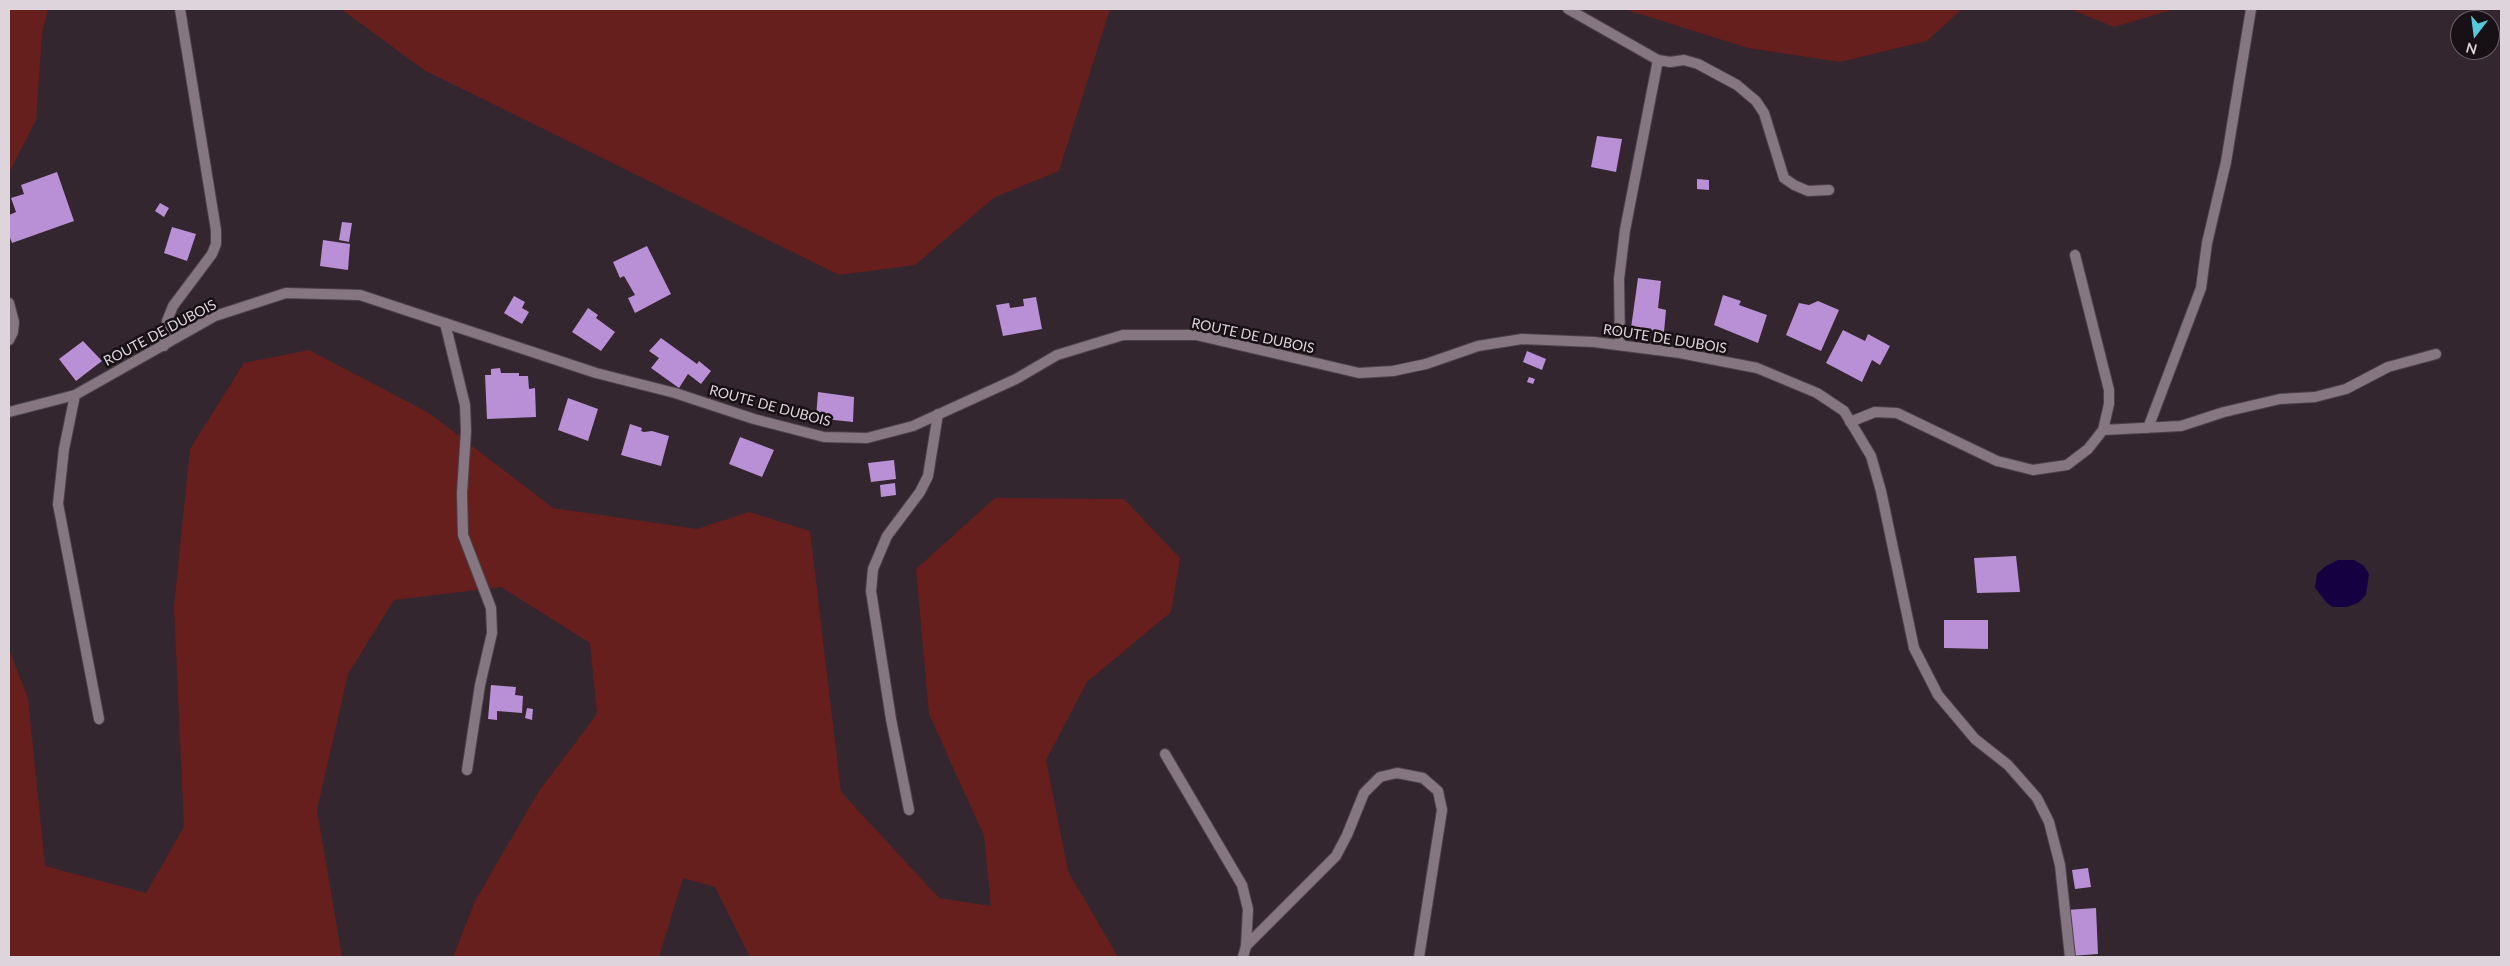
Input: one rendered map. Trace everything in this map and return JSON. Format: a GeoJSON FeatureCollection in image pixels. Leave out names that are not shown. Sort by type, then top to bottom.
{"type":"FeatureCollection","features":[{"type":"Feature","properties":{"kind":"street"},"geometry":{"type":"LineString","coordinates":[[164,346],[167,321],[173,306],[212,254],[216,244],[216,230],[180,9]]}},
{"type":"Feature","properties":{"kind":"street"},"geometry":{"type":"LineString","coordinates":[[1568,9],[1658,60],[1670,62],[1684,60],[1698,64],[1737,85],[1756,101],[1764,113],[1784,178],[1794,185],[1808,190],[1828,190]]}},
{"type":"Feature","properties":{"kind":"street"},"geometry":{"type":"LineString","coordinates":[[2148,428],[2201,288],[2207,244],[2226,162],[2251,9]]}},
{"type":"Feature","properties":{"kind":"street"},"geometry":{"type":"LineString","coordinates":[[1620,345],[1620,279],[1625,230],[1658,60]]}},
{"type":"Feature","properties":{"kind":"street"},"geometry":{"type":"LineString","coordinates":[[1850,422],[1875,412],[1896,413],[1997,461],[2033,470],[2067,465],[2088,449],[2104,430],[2109,404],[2109,390],[2075,255]]}},
{"type":"Feature","properties":{"kind":"street","name":"ROUTE DE DUBOIS"},"geometry":{"type":"LineString","coordinates":[[9,412],[75,395],[215,316],[286,293],[360,295],[596,373],[675,393],[754,418],[824,437],[867,438],[913,426],[1016,379],[1057,354],[1122,335],[1196,335],[1358,373],[1393,371],[1426,364],[1478,346],[1522,339],[1620,345],[1680,353],[1757,368],[1817,393],[1844,411],[1871,456],[1881,491],[1914,648],[1938,695],[1975,738],[2008,765],[2037,798],[2049,822],[2062,873],[2070,957]]}},
{"type":"Feature","properties":{"kind":"street"},"geometry":{"type":"LineString","coordinates":[[9,302],[14,322],[13,332],[9,340]]}},
{"type":"Feature","properties":{"kind":"street"},"geometry":{"type":"LineString","coordinates":[[445,323],[465,405],[466,431],[462,493],[463,534],[491,608],[492,633],[478,694],[467,770]]}},
{"type":"Feature","properties":{"kind":"street"},"geometry":{"type":"LineString","coordinates":[[2104,430],[2181,426],[2224,412],[2270,401],[2315,397],[2346,389],[2388,367],[2436,354]]}},
{"type":"Feature","properties":{"kind":"street"},"geometry":{"type":"LineString","coordinates":[[75,395],[64,449],[58,504],[99,720]]}},
{"type":"Feature","properties":{"kind":"street"},"geometry":{"type":"LineString","coordinates":[[909,810],[888,700],[871,590],[873,570],[887,536],[920,492],[928,476],[938,414]]}},
{"type":"Feature","properties":{"kind":"street"},"geometry":{"type":"LineString","coordinates":[[1165,754],[1242,885],[1248,909],[1246,946],[1243,957]]}},
{"type":"Feature","properties":{"kind":"street"},"geometry":{"type":"LineString","coordinates":[[1246,946],[1336,856],[1347,835],[1364,793],[1380,777],[1397,773],[1423,778],[1438,791],[1442,810],[1419,957]]}},
{"type":"Feature","properties":{"kind":"shaded area"},"geometry":{"type":"Polygon","coordinates":[[[9,9],[48,9],[42,34],[36,120],[9,173],[9,9]]]}},
{"type":"Feature","properties":{"kind":"shaded area"},"geometry":{"type":"Polygon","coordinates":[[[341,9],[1110,9],[1059,171],[995,197],[915,265],[839,275],[424,70],[341,9]]]}},
{"type":"Feature","properties":{"kind":"shaded area"},"geometry":{"type":"Polygon","coordinates":[[[1624,9],[1962,9],[1927,41],[1840,62],[1748,48],[1624,9]]]}},
{"type":"Feature","properties":{"kind":"shaded area"},"geometry":{"type":"Polygon","coordinates":[[[2070,9],[2175,9],[2114,27],[2070,9]]]}},
{"type":"Feature","properties":{"kind":"shaded area"},"geometry":{"type":"Polygon","coordinates":[[[309,350],[429,413],[553,508],[697,529],[749,512],[810,531],[841,792],[939,898],[991,906],[984,836],[929,714],[916,569],[995,498],[1124,499],[1180,558],[1171,612],[1087,682],[1046,760],[1068,871],[1118,957],[750,957],[715,887],[683,878],[659,957],[453,957],[475,901],[539,791],[597,714],[590,643],[501,587],[394,600],[348,674],[317,810],[342,957],[9,957],[9,649],[28,698],[45,866],[146,893],[184,827],[174,606],[190,449],[244,363],[309,350]]]}},
{"type":"Feature","properties":{"kind":"shaded area"},"geometry":{"type":"Polygon","coordinates":[[[2338,560],[2354,560],[2364,566],[2369,574],[2366,595],[2358,603],[2347,607],[2333,607],[2327,603],[2315,588],[2317,574],[2326,566],[2338,560]]]}},
{"type":"Feature","properties":{"kind":"building"},"geometry":{"type":"Polygon","coordinates":[[[1597,136],[1622,139],[1616,172],[1591,167],[1597,136]]]}},
{"type":"Feature","properties":{"kind":"building"},"geometry":{"type":"Polygon","coordinates":[[[57,172],[74,221],[12,243],[9,235],[9,215],[16,212],[11,198],[24,194],[21,185],[57,172]]]}},
{"type":"Feature","properties":{"kind":"building"},"geometry":{"type":"Polygon","coordinates":[[[1697,179],[1709,180],[1709,190],[1697,189],[1697,179]]]}},
{"type":"Feature","properties":{"kind":"building"},"geometry":{"type":"Polygon","coordinates":[[[160,203],[169,208],[164,217],[155,211],[160,203]]]}},
{"type":"Feature","properties":{"kind":"building"},"geometry":{"type":"Polygon","coordinates":[[[342,222],[352,223],[349,242],[339,240],[342,222]]]}},
{"type":"Feature","properties":{"kind":"building"},"geometry":{"type":"Polygon","coordinates":[[[172,227],[196,234],[187,261],[164,253],[172,227]]]}},
{"type":"Feature","properties":{"kind":"building"},"geometry":{"type":"Polygon","coordinates":[[[323,240],[350,244],[348,270],[320,266],[323,240]]]}},
{"type":"Feature","properties":{"kind":"building"},"geometry":{"type":"Polygon","coordinates":[[[647,246],[671,294],[635,313],[628,298],[635,295],[624,276],[620,278],[613,262],[647,246]]]}},
{"type":"Feature","properties":{"kind":"building"},"geometry":{"type":"Polygon","coordinates":[[[1638,278],[1661,281],[1658,308],[1666,310],[1664,332],[1631,328],[1638,278]]]}},
{"type":"Feature","properties":{"kind":"building"},"geometry":{"type":"Polygon","coordinates":[[[1723,295],[1741,301],[1739,305],[1767,315],[1758,343],[1714,325],[1723,295]]]}},
{"type":"Feature","properties":{"kind":"building"},"geometry":{"type":"Polygon","coordinates":[[[514,296],[525,302],[522,308],[529,312],[522,324],[504,313],[514,296]]]}},
{"type":"Feature","properties":{"kind":"building"},"geometry":{"type":"Polygon","coordinates":[[[1036,297],[1042,329],[1003,336],[996,305],[1009,303],[1010,308],[1024,306],[1023,299],[1036,297]]]}},
{"type":"Feature","properties":{"kind":"building"},"geometry":{"type":"Polygon","coordinates":[[[1818,301],[1839,310],[1821,351],[1786,335],[1799,303],[1809,305],[1818,301]]]}},
{"type":"Feature","properties":{"kind":"building"},"geometry":{"type":"Polygon","coordinates":[[[588,308],[598,315],[596,318],[615,332],[601,351],[572,332],[588,308]]]}},
{"type":"Feature","properties":{"kind":"building"},"geometry":{"type":"Polygon","coordinates":[[[1843,330],[1865,341],[1868,334],[1890,346],[1880,365],[1872,360],[1862,382],[1826,363],[1843,330]]]}},
{"type":"Feature","properties":{"kind":"building"},"geometry":{"type":"Polygon","coordinates":[[[661,338],[697,364],[699,361],[711,371],[701,384],[688,374],[679,388],[651,368],[659,358],[649,351],[661,338]]]}},
{"type":"Feature","properties":{"kind":"building"},"geometry":{"type":"Polygon","coordinates":[[[83,341],[102,361],[76,381],[59,359],[83,341]]]}},
{"type":"Feature","properties":{"kind":"building"},"geometry":{"type":"Polygon","coordinates":[[[1527,351],[1546,359],[1542,370],[1523,362],[1527,351]]]}},
{"type":"Feature","properties":{"kind":"building"},"geometry":{"type":"Polygon","coordinates":[[[500,368],[501,373],[519,373],[519,376],[528,376],[529,389],[535,388],[536,417],[487,419],[485,375],[491,375],[491,369],[500,368]]]}},
{"type":"Feature","properties":{"kind":"building"},"geometry":{"type":"Polygon","coordinates":[[[1529,377],[1535,379],[1533,384],[1527,382],[1529,377]]]}},
{"type":"Feature","properties":{"kind":"building"},"geometry":{"type":"Polygon","coordinates":[[[818,392],[854,397],[853,422],[816,418],[818,392]]]}},
{"type":"Feature","properties":{"kind":"building"},"geometry":{"type":"Polygon","coordinates":[[[568,398],[598,409],[588,441],[558,430],[568,398]]]}},
{"type":"Feature","properties":{"kind":"building"},"geometry":{"type":"Polygon","coordinates":[[[630,424],[642,428],[641,431],[644,432],[652,431],[669,436],[661,466],[621,455],[630,424]]]}},
{"type":"Feature","properties":{"kind":"building"},"geometry":{"type":"Polygon","coordinates":[[[740,437],[774,450],[762,477],[729,464],[740,437]]]}},
{"type":"Feature","properties":{"kind":"building"},"geometry":{"type":"Polygon","coordinates":[[[894,460],[896,479],[871,482],[868,463],[894,460]]]}},
{"type":"Feature","properties":{"kind":"building"},"geometry":{"type":"Polygon","coordinates":[[[895,483],[896,495],[881,497],[880,485],[895,483]]]}},
{"type":"Feature","properties":{"kind":"building"},"geometry":{"type":"Polygon","coordinates":[[[2016,556],[2020,592],[1977,593],[1974,558],[2016,556]]]}},
{"type":"Feature","properties":{"kind":"building"},"geometry":{"type":"Polygon","coordinates":[[[1944,620],[1988,620],[1988,649],[1944,648],[1944,620]]]}},
{"type":"Feature","properties":{"kind":"building"},"geometry":{"type":"Polygon","coordinates":[[[491,685],[516,687],[515,695],[523,696],[522,713],[497,711],[497,720],[488,719],[491,685]]]}},
{"type":"Feature","properties":{"kind":"building"},"geometry":{"type":"Polygon","coordinates":[[[527,708],[533,709],[532,720],[525,718],[527,708]]]}},
{"type":"Feature","properties":{"kind":"building"},"geometry":{"type":"Polygon","coordinates":[[[2088,868],[2091,887],[2075,889],[2072,870],[2088,868]]]}},
{"type":"Feature","properties":{"kind":"building"},"geometry":{"type":"Polygon","coordinates":[[[2096,908],[2098,954],[2070,956],[2066,910],[2096,908]]]}}]}
